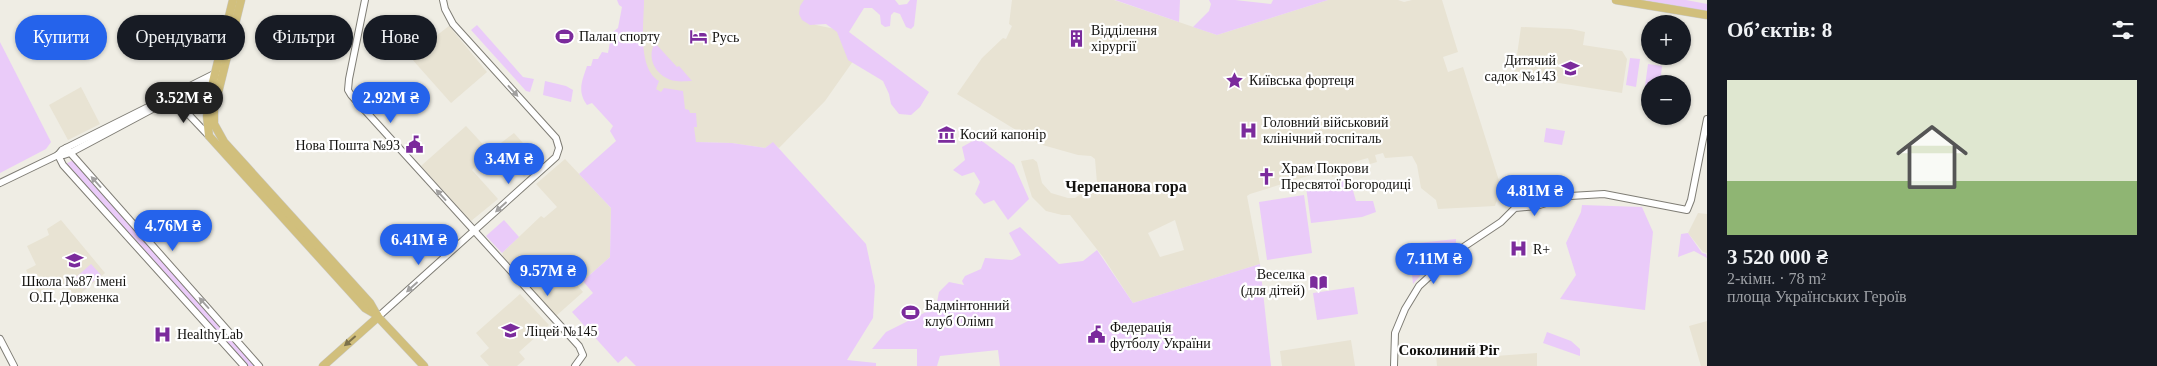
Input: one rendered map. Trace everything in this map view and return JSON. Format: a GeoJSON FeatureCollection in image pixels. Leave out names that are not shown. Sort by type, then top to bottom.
{"type":"FeatureCollection","features":[{"type":"Feature","properties":{"kind":"main road"},"geometry":{"type":"LineString","coordinates":[[209,136],[207,116],[233,0]]}},
{"type":"Feature","properties":{"kind":"main road"},"geometry":{"type":"LineString","coordinates":[[241,0],[217,76],[214,124],[219,134],[424,366]]}},
{"type":"Feature","properties":{"kind":"main road"},"geometry":{"type":"LineString","coordinates":[[365,0],[349,79],[348,90],[351,96],[579,346],[583,355],[575,366]]}},
{"type":"Feature","properties":{"kind":"main road"},"geometry":{"type":"LineString","coordinates":[[323,366],[556,157],[559,148],[556,138],[453,24],[443,0]]}},
{"type":"Feature","properties":{"kind":"main road"},"geometry":{"type":"LineString","coordinates":[[1616,0],[1707,15]]}},
{"type":"Feature","properties":{"kind":"main road"},"geometry":{"type":"LineString","coordinates":[[0,183],[58,154],[64,155],[68,150],[172,96],[217,76]]}},
{"type":"Feature","properties":{"kind":"main road"},"geometry":{"type":"LineString","coordinates":[[172,96],[365,308],[378,316]]}},
{"type":"Feature","properties":{"kind":"main road"},"geometry":{"type":"LineString","coordinates":[[1394,366],[1395,333],[1400,319],[1419,286],[1456,252],[1502,222],[1515,208],[1536,206],[1570,196],[1604,194],[1687,210],[1691,200],[1707,120]]}},
{"type":"Feature","properties":{"kind":"main road"},"geometry":{"type":"LineString","coordinates":[[68,150],[259,366]]}},
{"type":"Feature","properties":{"kind":"main road"},"geometry":{"type":"LineString","coordinates":[[58,154],[63,166],[244,366]]}},
{"type":"Feature","properties":{"kind":"main road"},"geometry":{"type":"LineString","coordinates":[[0,339],[14,366]]}},
{"type":"Feature","properties":{"kind":"shaded area"},"geometry":{"type":"Polygon","coordinates":[[[617,0],[644,0],[643,44],[647,66],[652,75],[659,81],[656,89],[661,92],[664,88],[683,91],[685,109],[689,110],[690,113],[696,113],[697,127],[694,127],[696,142],[732,143],[765,148],[773,142],[866,244],[875,286],[873,318],[847,360],[876,363],[876,366],[636,366],[626,356],[618,363],[572,312],[593,293],[583,281],[610,257],[611,208],[579,174],[616,141],[610,131],[613,126],[592,103],[587,105],[582,95],[581,86],[587,66],[591,66],[593,59],[598,59],[602,52],[608,53],[611,36],[609,32],[613,32],[618,28],[622,7],[617,0]]]}},
{"type":"Feature","properties":{"kind":"shaded area"},"geometry":{"type":"Polygon","coordinates":[[[638,0],[808,0],[809,20],[816,25],[840,30],[863,47],[825,101],[779,148],[773,143],[765,148],[732,143],[696,142],[633,67],[638,0]]]}},
{"type":"Feature","properties":{"kind":"shaded area"},"geometry":{"type":"Polygon","coordinates":[[[804,0],[895,0],[899,5],[907,4],[910,0],[917,0],[914,26],[911,29],[906,27],[900,14],[894,12],[891,15],[890,26],[885,27],[881,24],[880,15],[872,8],[864,8],[849,32],[929,92],[920,107],[911,115],[899,114],[891,104],[883,81],[848,60],[837,32],[826,24],[810,25],[802,20],[799,14],[800,6],[804,0]]]}},
{"type":"Feature","properties":{"kind":"shaded area","name":"Головний військовий клінічний госпіталь"},"geometry":{"type":"Polygon","coordinates":[[[1012,0],[1114,0],[1217,35],[1328,0],[1398,0],[1404,2],[1412,0],[1442,0],[1458,52],[1443,57],[1448,72],[1463,67],[1501,187],[1495,206],[1438,209],[1436,200],[1421,188],[1417,165],[1412,156],[1385,158],[1383,153],[1375,155],[1377,162],[1370,164],[1368,158],[1336,167],[1338,175],[1332,177],[1330,169],[1247,196],[1260,264],[1133,303],[1103,257],[1070,215],[1046,211],[1032,197],[1021,161],[1033,159],[1037,162],[1042,183],[1051,193],[1075,198],[1097,183],[1095,159],[1091,156],[1078,155],[1039,144],[957,94],[982,58],[1003,38],[1006,39],[1012,26],[1009,24],[1012,0]],[[1175,220],[1148,233],[1160,257],[1184,250],[1175,220]]]}},
{"type":"Feature","properties":{"kind":"shaded area"},"geometry":{"type":"Polygon","coordinates":[[[1115,0],[1180,0],[1179,22],[1115,0]]]}},
{"type":"Feature","properties":{"kind":"shaded area"},"geometry":{"type":"Polygon","coordinates":[[[1209,0],[1235,0],[1271,4],[1273,0],[1328,0],[1217,35],[1193,27],[1209,11],[1211,4],[1209,0]]]}},
{"type":"Feature","properties":{"kind":"shaded area"},"geometry":{"type":"Polygon","coordinates":[[[1644,0],[1686,0],[1707,4],[1707,11],[1644,0]]]}},
{"type":"Feature","properties":{"kind":"shaded area"},"geometry":{"type":"Polygon","coordinates":[[[477,25],[523,77],[534,79],[530,92],[526,91],[471,30],[477,25]]]}},
{"type":"Feature","properties":{"kind":"shaded area"},"geometry":{"type":"Polygon","coordinates":[[[449,26],[487,72],[451,103],[413,60],[437,60],[437,35],[449,26]]]}},
{"type":"Feature","properties":{"kind":"shaded area","name":"Дитячий садок №143"},"geometry":{"type":"Polygon","coordinates":[[[1521,27],[1571,29],[1585,32],[1583,45],[1622,51],[1627,59],[1622,93],[1514,76],[1521,27]]]}},
{"type":"Feature","properties":{"kind":"shaded area"},"geometry":{"type":"Polygon","coordinates":[[[0,42],[51,142],[46,149],[0,173],[0,42]]]}},
{"type":"Feature","properties":{"kind":"shaded area"},"geometry":{"type":"Polygon","coordinates":[[[655,43],[692,81],[670,79],[659,72],[655,67],[652,55],[655,43]]]}},
{"type":"Feature","properties":{"kind":"shaded area"},"geometry":{"type":"Polygon","coordinates":[[[1630,58],[1640,59],[1636,87],[1626,85],[1630,58]]]}},
{"type":"Feature","properties":{"kind":"shaded area"},"geometry":{"type":"Polygon","coordinates":[[[1648,65],[1662,66],[1661,75],[1646,75],[1648,65]]]}},
{"type":"Feature","properties":{"kind":"shaded area"},"geometry":{"type":"Polygon","coordinates":[[[545,81],[566,86],[573,90],[571,102],[543,95],[545,81]]]}},
{"type":"Feature","properties":{"kind":"shaded area"},"geometry":{"type":"Polygon","coordinates":[[[81,87],[100,124],[68,140],[49,105],[81,87]]]}},
{"type":"Feature","properties":{"kind":"shaded area"},"geometry":{"type":"Polygon","coordinates":[[[466,126],[490,152],[472,170],[498,199],[471,221],[421,166],[466,126]]]}},
{"type":"Feature","properties":{"kind":"shaded area"},"geometry":{"type":"Polygon","coordinates":[[[1546,128],[1565,131],[1562,145],[1544,142],[1546,128]]]}},
{"type":"Feature","properties":{"kind":"shaded area"},"geometry":{"type":"Polygon","coordinates":[[[514,133],[540,162],[524,177],[497,146],[514,133]]]}},
{"type":"Feature","properties":{"kind":"shaded area"},"geometry":{"type":"Polygon","coordinates":[[[978,138],[1014,165],[1029,199],[1008,220],[994,200],[984,204],[975,194],[980,182],[974,172],[962,176],[953,170],[965,160],[962,147],[978,138]]]}},
{"type":"Feature","properties":{"kind":"shaded area"},"geometry":{"type":"Polygon","coordinates":[[[76,159],[259,366],[244,366],[63,165],[76,159]]]}},
{"type":"Feature","properties":{"kind":"shaded area"},"geometry":{"type":"Polygon","coordinates":[[[565,159],[611,208],[610,257],[583,281],[574,270],[570,272],[572,275],[570,277],[583,292],[556,316],[502,257],[502,253],[541,216],[544,218],[557,207],[536,184],[565,159]]]}},
{"type":"Feature","properties":{"kind":"shaded area"},"geometry":{"type":"Polygon","coordinates":[[[1350,180],[1356,201],[1373,201],[1376,212],[1362,217],[1311,223],[1306,187],[1350,180]]]}},
{"type":"Feature","properties":{"kind":"shaded area"},"geometry":{"type":"Polygon","coordinates":[[[1304,195],[1312,253],[1267,260],[1259,202],[1304,195]]]}},
{"type":"Feature","properties":{"kind":"shaded area"},"geometry":{"type":"Polygon","coordinates":[[[1582,205],[1642,207],[1653,232],[1645,310],[1560,299],[1576,275],[1566,243],[1581,212],[1582,205]]]}},
{"type":"Feature","properties":{"kind":"shaded area"},"geometry":{"type":"Polygon","coordinates":[[[1698,213],[1707,214],[1707,253],[1703,252],[1688,233],[1698,213]]]}},
{"type":"Feature","properties":{"kind":"shaded area","name":"Школа №87 імені О.П. Довженка"},"geometry":{"type":"Polygon","coordinates":[[[61,220],[105,273],[75,298],[64,285],[40,297],[26,270],[36,265],[27,246],[49,235],[47,229],[61,220]]]}},
{"type":"Feature","properties":{"kind":"shaded area"},"geometry":{"type":"Polygon","coordinates":[[[504,220],[519,237],[502,253],[486,236],[504,220]]]}},
{"type":"Feature","properties":{"kind":"shaded area"},"geometry":{"type":"Polygon","coordinates":[[[1020,227],[1059,264],[1083,261],[1097,250],[1133,303],[1260,264],[1271,366],[1000,366],[998,350],[940,356],[937,366],[917,366],[917,349],[872,349],[886,332],[936,307],[939,292],[949,282],[964,285],[962,281],[965,276],[981,269],[985,258],[1012,260],[1021,255],[1009,233],[1020,227]]]}},
{"type":"Feature","properties":{"kind":"shaded area"},"geometry":{"type":"Polygon","coordinates":[[[1688,233],[1702,253],[1706,254],[1707,258],[1694,251],[1678,257],[1681,234],[1688,233]]]}},
{"type":"Feature","properties":{"kind":"shaded area"},"geometry":{"type":"Polygon","coordinates":[[[1456,239],[1456,243],[1431,263],[1413,284],[1409,244],[1456,239]]]}},
{"type":"Feature","properties":{"kind":"shaded area"},"geometry":{"type":"Polygon","coordinates":[[[91,264],[101,275],[84,289],[75,278],[91,264]]]}},
{"type":"Feature","properties":{"kind":"shaded area"},"geometry":{"type":"Polygon","coordinates":[[[1354,287],[1358,314],[1317,320],[1313,293],[1354,287]]]}},
{"type":"Feature","properties":{"kind":"shaded area","name":"Ліцей №145"},"geometry":{"type":"Polygon","coordinates":[[[520,294],[549,325],[519,352],[525,359],[517,366],[489,366],[480,356],[489,348],[476,333],[520,294]]]}},
{"type":"Feature","properties":{"kind":"shaded area"},"geometry":{"type":"Polygon","coordinates":[[[1707,321],[1707,366],[1701,366],[1689,326],[1707,321]]]}},
{"type":"Feature","properties":{"kind":"shaded area"},"geometry":{"type":"Polygon","coordinates":[[[1547,332],[1571,341],[1580,349],[1580,356],[1543,343],[1547,332]]]}},
{"type":"Feature","properties":{"kind":"shaded area"},"geometry":{"type":"Polygon","coordinates":[[[1351,340],[1355,366],[1282,366],[1280,351],[1351,340]]]}},
{"type":"Feature","properties":{"kind":"shaded area"},"geometry":{"type":"Polygon","coordinates":[[[1537,353],[1537,366],[1437,366],[1436,355],[1496,356],[1537,353]]]}},
{"type":"Feature","properties":{"kind":"place","name":"Палац спорту"},"geometry":{"type":"Point","coordinates":[565,36]}},
{"type":"Feature","properties":{"kind":"place","name":"Русь"},"geometry":{"type":"Point","coordinates":[698,37]}},
{"type":"Feature","properties":{"kind":"place","name":"Відділення хірургії"},"geometry":{"type":"Point","coordinates":[1077,38]}},
{"type":"Feature","properties":{"kind":"place","name":"Дитячий садок №143"},"geometry":{"type":"Point","coordinates":[1570,68]}},
{"type":"Feature","properties":{"kind":"place","name":"Київська фортеця"},"geometry":{"type":"Point","coordinates":[1235,80]}},
{"type":"Feature","properties":{"kind":"place","name":"Головний військовий клінічний госпіталь"},"geometry":{"type":"Point","coordinates":[1249,130]}},
{"type":"Feature","properties":{"kind":"place","name":"Косий капонір"},"geometry":{"type":"Point","coordinates":[946,134]}},
{"type":"Feature","properties":{"kind":"place","name":"Нова Пошта №93"},"geometry":{"type":"Point","coordinates":[414,145]}},
{"type":"Feature","properties":{"kind":"place","name":"Храм Покрови Пресвятої Богородиці"},"geometry":{"type":"Point","coordinates":[1267,176]}},
{"type":"Feature","properties":{"kind":"place","name":"R+"},"geometry":{"type":"Point","coordinates":[1519,249]}},
{"type":"Feature","properties":{"kind":"place","name":"Школа №87 імені О.П. Довженка"},"geometry":{"type":"Point","coordinates":[74,261]}},
{"type":"Feature","properties":{"kind":"place","name":"Веселка (для дітей)"},"geometry":{"type":"Point","coordinates":[1319,282]}},
{"type":"Feature","properties":{"kind":"place","name":"Бадмінтонний клуб Олімп"},"geometry":{"type":"Point","coordinates":[911,313]}},
{"type":"Feature","properties":{"kind":"place","name":"Ліцей №145"},"geometry":{"type":"Point","coordinates":[511,331]}},
{"type":"Feature","properties":{"kind":"place","name":"HealthyLab"},"geometry":{"type":"Point","coordinates":[163,334]}},
{"type":"Feature","properties":{"kind":"place","name":"Федерація футболу України"},"geometry":{"type":"Point","coordinates":[1096,335]}},
{"type":"Feature","properties":{"kind":"district","name":"Черепанова гора"},"geometry":{"type":"Point","coordinates":[1126,186]}},
{"type":"Feature","properties":{"kind":"district","name":"Соколиний Ріг"},"geometry":{"type":"Point","coordinates":[1449,350]}}]}
